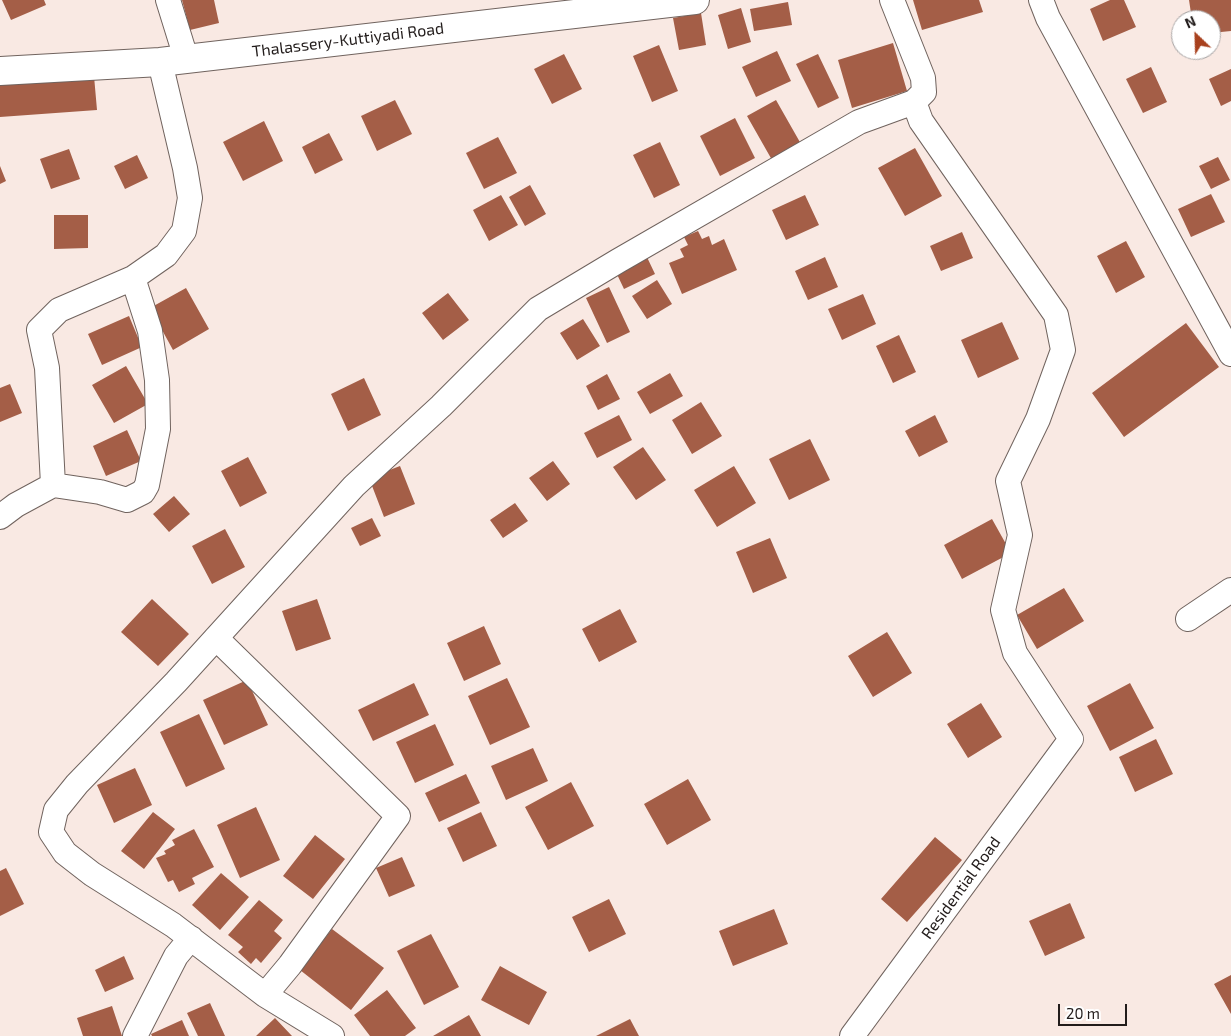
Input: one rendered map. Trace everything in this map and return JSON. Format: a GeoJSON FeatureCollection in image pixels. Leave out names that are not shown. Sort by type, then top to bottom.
{"type":"FeatureCollection","features":[{"type":"Feature","properties":{"kind":"main road","name":"Thalassery-Kuttiyadi Road"},"geometry":{"type":"LineString","coordinates":[[0,71],[173,60],[694,0]]}},
{"type":"Feature","properties":{"kind":"street"},"geometry":{"type":"LineString","coordinates":[[53,485],[47,368],[39,330],[59,310],[133,278],[166,255],[184,231],[190,198],[173,60],[168,0]]}},
{"type":"Feature","properties":{"kind":"street"},"geometry":{"type":"LineString","coordinates":[[332,1036],[266,995],[191,938],[92,874],[65,853],[51,832],[56,810],[77,784],[216,638],[354,486],[441,406],[538,310],[618,261],[859,122],[914,102],[924,92],[923,78],[892,0]]}},
{"type":"Feature","properties":{"kind":"street"},"geometry":{"type":"LineString","coordinates":[[1041,0],[1048,18],[1231,354]]}},
{"type":"Feature","properties":{"kind":"street","name":"Residential Road"},"geometry":{"type":"LineString","coordinates":[[852,1036],[1071,740],[1015,653],[1003,610],[1020,536],[1008,481],[1038,419],[1063,350],[1056,314],[921,121],[914,102]]}},
{"type":"Feature","properties":{"kind":"street"},"geometry":{"type":"LineString","coordinates":[[0,517],[16,505],[53,485],[100,492],[127,500],[143,492],[147,485],[158,429],[157,380],[150,330],[133,278]]}},
{"type":"Feature","properties":{"kind":"street"},"geometry":{"type":"LineString","coordinates":[[1188,620],[1231,590]]}},
{"type":"Feature","properties":{"kind":"street"},"geometry":{"type":"LineString","coordinates":[[216,638],[398,816],[290,965],[266,995]]}},
{"type":"Feature","properties":{"kind":"street"},"geometry":{"type":"LineString","coordinates":[[134,1036],[176,956],[191,938]]}},
{"type":"Feature","properties":{"kind":"building"},"geometry":{"type":"Polygon","coordinates":[[[2,0],[44,0],[46,5],[11,20],[2,0]]]}},
{"type":"Feature","properties":{"kind":"building"},"geometry":{"type":"Polygon","coordinates":[[[182,0],[214,0],[219,23],[190,30],[182,0]]]}},
{"type":"Feature","properties":{"kind":"building"},"geometry":{"type":"Polygon","coordinates":[[[913,0],[979,0],[983,12],[922,30],[913,0]]]}},
{"type":"Feature","properties":{"kind":"building"},"geometry":{"type":"Polygon","coordinates":[[[1110,0],[1124,0],[1136,27],[1103,41],[1090,9],[1110,0]]]}},
{"type":"Feature","properties":{"kind":"building"},"geometry":{"type":"Polygon","coordinates":[[[1189,0],[1231,0],[1231,31],[1221,32],[1221,10],[1190,10],[1189,0]]]}},
{"type":"Feature","properties":{"kind":"building"},"geometry":{"type":"Polygon","coordinates":[[[788,2],[792,25],[754,31],[750,9],[788,2]]]}},
{"type":"Feature","properties":{"kind":"building"},"geometry":{"type":"Polygon","coordinates":[[[741,8],[751,42],[728,49],[718,15],[741,8]]]}},
{"type":"Feature","properties":{"kind":"building"},"geometry":{"type":"Polygon","coordinates":[[[701,13],[706,45],[679,50],[673,18],[701,13]]]}},
{"type":"Feature","properties":{"kind":"building"},"geometry":{"type":"Polygon","coordinates":[[[893,43],[907,91],[852,108],[838,60],[893,43]]]}},
{"type":"Feature","properties":{"kind":"building"},"geometry":{"type":"Polygon","coordinates":[[[659,45],[678,91],[652,102],[633,56],[659,45]]]}},
{"type":"Feature","properties":{"kind":"building"},"geometry":{"type":"Polygon","coordinates":[[[777,51],[791,81],[756,97],[742,67],[777,51]]]}},
{"type":"Feature","properties":{"kind":"building"},"geometry":{"type":"Polygon","coordinates":[[[564,54],[582,89],[552,104],[534,69],[564,54]]]}},
{"type":"Feature","properties":{"kind":"building"},"geometry":{"type":"Polygon","coordinates":[[[818,54],[839,98],[818,108],[796,64],[818,54]]]}},
{"type":"Feature","properties":{"kind":"building"},"geometry":{"type":"Polygon","coordinates":[[[1151,67],[1167,102],[1143,113],[1126,79],[1151,67]]]}},
{"type":"Feature","properties":{"kind":"building"},"geometry":{"type":"Polygon","coordinates":[[[1231,69],[1231,101],[1221,106],[1209,79],[1231,69]]]}},
{"type":"Feature","properties":{"kind":"building"},"geometry":{"type":"Polygon","coordinates":[[[94,76],[97,110],[0,117],[0,84],[94,76]]]}},
{"type":"Feature","properties":{"kind":"building"},"geometry":{"type":"Polygon","coordinates":[[[395,100],[412,134],[377,151],[361,116],[395,100]]]}},
{"type":"Feature","properties":{"kind":"building"},"geometry":{"type":"Polygon","coordinates":[[[776,100],[801,144],[772,160],[747,116],[776,100]]]}},
{"type":"Feature","properties":{"kind":"building"},"geometry":{"type":"Polygon","coordinates":[[[735,118],[755,158],[720,176],[700,136],[735,118]]]}},
{"type":"Feature","properties":{"kind":"building"},"geometry":{"type":"Polygon","coordinates":[[[264,121],[283,161],[243,181],[223,142],[264,121]]]}},
{"type":"Feature","properties":{"kind":"building"},"geometry":{"type":"Polygon","coordinates":[[[329,133],[343,160],[315,174],[302,147],[329,133]]]}},
{"type":"Feature","properties":{"kind":"building"},"geometry":{"type":"Polygon","coordinates":[[[498,137],[517,173],[484,189],[466,153],[498,137]]]}},
{"type":"Feature","properties":{"kind":"building"},"geometry":{"type":"Polygon","coordinates":[[[660,142],[680,185],[654,198],[633,155],[660,142]]]}},
{"type":"Feature","properties":{"kind":"building"},"geometry":{"type":"Polygon","coordinates":[[[915,148],[942,196],[905,216],[878,168],[915,148]]]}},
{"type":"Feature","properties":{"kind":"building"},"geometry":{"type":"Polygon","coordinates":[[[69,149],[80,179],[51,189],[40,159],[69,149]]]}},
{"type":"Feature","properties":{"kind":"building"},"geometry":{"type":"Polygon","coordinates":[[[137,155],[148,178],[125,189],[114,166],[137,155]]]}},
{"type":"Feature","properties":{"kind":"building"},"geometry":{"type":"Polygon","coordinates":[[[1218,157],[1230,180],[1211,189],[1199,166],[1218,157]]]}},
{"type":"Feature","properties":{"kind":"building"},"geometry":{"type":"Polygon","coordinates":[[[0,166],[6,181],[0,184],[0,166]]]}},
{"type":"Feature","properties":{"kind":"building"},"geometry":{"type":"Polygon","coordinates":[[[530,185],[546,214],[525,226],[509,197],[530,185]]]}},
{"type":"Feature","properties":{"kind":"building"},"geometry":{"type":"Polygon","coordinates":[[[1211,194],[1225,222],[1191,237],[1178,209],[1211,194]]]}},
{"type":"Feature","properties":{"kind":"building"},"geometry":{"type":"Polygon","coordinates":[[[501,195],[518,225],[489,241],[473,210],[501,195]]]}},
{"type":"Feature","properties":{"kind":"building"},"geometry":{"type":"Polygon","coordinates":[[[805,195],[819,225],[786,240],[772,210],[805,195]]]}},
{"type":"Feature","properties":{"kind":"building"},"geometry":{"type":"Polygon","coordinates":[[[54,215],[88,215],[88,248],[54,249],[54,215]]]}},
{"type":"Feature","properties":{"kind":"building"},"geometry":{"type":"Polygon","coordinates":[[[698,231],[702,239],[709,236],[712,245],[724,239],[737,270],[682,294],[669,263],[684,257],[680,249],[688,245],[684,237],[698,231]]]}},
{"type":"Feature","properties":{"kind":"building"},"geometry":{"type":"Polygon","coordinates":[[[962,232],[973,258],[941,271],[930,246],[962,232]]]}},
{"type":"Feature","properties":{"kind":"building"},"geometry":{"type":"Polygon","coordinates":[[[1126,241],[1145,277],[1116,293],[1097,256],[1126,241]]]}},
{"type":"Feature","properties":{"kind":"building"},"geometry":{"type":"Polygon","coordinates":[[[645,253],[655,274],[624,289],[614,268],[645,253]]]}},
{"type":"Feature","properties":{"kind":"building"},"geometry":{"type":"Polygon","coordinates":[[[825,257],[838,287],[808,300],[795,271],[825,257]]]}},
{"type":"Feature","properties":{"kind":"building"},"geometry":{"type":"Polygon","coordinates":[[[657,280],[672,304],[647,319],[632,296],[657,280]]]}},
{"type":"Feature","properties":{"kind":"building"},"geometry":{"type":"Polygon","coordinates":[[[609,287],[630,332],[607,343],[586,298],[609,287]]]}},
{"type":"Feature","properties":{"kind":"building"},"geometry":{"type":"Polygon","coordinates":[[[186,288],[209,329],[173,350],[150,308],[186,288]]]}},
{"type":"Feature","properties":{"kind":"building"},"geometry":{"type":"Polygon","coordinates":[[[448,293],[469,320],[443,340],[422,313],[448,293]]]}},
{"type":"Feature","properties":{"kind":"building"},"geometry":{"type":"Polygon","coordinates":[[[863,294],[876,324],[842,340],[828,309],[863,294]]]}},
{"type":"Feature","properties":{"kind":"building"},"geometry":{"type":"Polygon","coordinates":[[[129,316],[142,347],[102,365],[88,334],[129,316]]]}},
{"type":"Feature","properties":{"kind":"building"},"geometry":{"type":"Polygon","coordinates":[[[583,319],[600,346],[577,360],[560,333],[583,319]]]}},
{"type":"Feature","properties":{"kind":"building"},"geometry":{"type":"Polygon","coordinates":[[[1002,322],[1019,359],[978,378],[961,340],[1002,322]]]}},
{"type":"Feature","properties":{"kind":"building"},"geometry":{"type":"Polygon","coordinates":[[[1186,323],[1219,367],[1124,437],[1092,393],[1186,323]]]}},
{"type":"Feature","properties":{"kind":"building"},"geometry":{"type":"Polygon","coordinates":[[[899,335],[916,372],[893,383],[876,346],[899,335]]]}},
{"type":"Feature","properties":{"kind":"building"},"geometry":{"type":"Polygon","coordinates":[[[126,366],[148,404],[114,423],[92,385],[126,366]]]}},
{"type":"Feature","properties":{"kind":"building"},"geometry":{"type":"Polygon","coordinates":[[[670,373],[683,396],[650,414],[637,392],[670,373]]]}},
{"type":"Feature","properties":{"kind":"building"},"geometry":{"type":"Polygon","coordinates":[[[607,374],[620,399],[598,410],[586,386],[607,374]]]}},
{"type":"Feature","properties":{"kind":"building"},"geometry":{"type":"Polygon","coordinates":[[[364,378],[381,415],[348,431],[331,394],[364,378]]]}},
{"type":"Feature","properties":{"kind":"building"},"geometry":{"type":"Polygon","coordinates":[[[10,384],[22,413],[0,422],[0,388],[10,384]]]}},
{"type":"Feature","properties":{"kind":"building"},"geometry":{"type":"Polygon","coordinates":[[[701,402],[722,436],[692,454],[672,420],[701,402]]]}},
{"type":"Feature","properties":{"kind":"building"},"geometry":{"type":"Polygon","coordinates":[[[619,415],[632,440],[597,458],[584,433],[619,415]]]}},
{"type":"Feature","properties":{"kind":"building"},"geometry":{"type":"Polygon","coordinates":[[[935,415],[948,442],[919,457],[905,431],[935,415]]]}},
{"type":"Feature","properties":{"kind":"building"},"geometry":{"type":"Polygon","coordinates":[[[127,430],[141,461],[106,476],[93,446],[127,430]]]}},
{"type":"Feature","properties":{"kind":"building"},"geometry":{"type":"Polygon","coordinates":[[[810,439],[830,480],[789,500],[769,459],[810,439]]]}},
{"type":"Feature","properties":{"kind":"building"},"geometry":{"type":"Polygon","coordinates":[[[643,447],[666,480],[636,500],[613,467],[643,447]]]}},
{"type":"Feature","properties":{"kind":"building"},"geometry":{"type":"Polygon","coordinates":[[[248,457],[267,493],[240,507],[221,471],[248,457]]]}},
{"type":"Feature","properties":{"kind":"building"},"geometry":{"type":"Polygon","coordinates":[[[553,461],[570,484],[547,501],[529,478],[553,461]]]}},
{"type":"Feature","properties":{"kind":"building"},"geometry":{"type":"Polygon","coordinates":[[[400,466],[415,504],[384,517],[369,478],[400,466]]]}},
{"type":"Feature","properties":{"kind":"building"},"geometry":{"type":"Polygon","coordinates":[[[734,466],[756,503],[717,527],[694,490],[734,466]]]}},
{"type":"Feature","properties":{"kind":"building"},"geometry":{"type":"Polygon","coordinates":[[[174,496],[190,514],[169,532],[153,514],[174,496]]]}},
{"type":"Feature","properties":{"kind":"building"},"geometry":{"type":"Polygon","coordinates":[[[515,503],[528,521],[503,538],[490,520],[515,503]]]}},
{"type":"Feature","properties":{"kind":"building"},"geometry":{"type":"Polygon","coordinates":[[[372,518],[381,536],[360,546],[351,528],[372,518]]]}},
{"type":"Feature","properties":{"kind":"building"},"geometry":{"type":"Polygon","coordinates":[[[992,519],[1011,553],[962,579],[944,545],[992,519]]]}},
{"type":"Feature","properties":{"kind":"building"},"geometry":{"type":"Polygon","coordinates":[[[225,529],[245,567],[212,584],[192,546],[225,529]]]}},
{"type":"Feature","properties":{"kind":"building"},"geometry":{"type":"Polygon","coordinates":[[[770,538],[787,578],[753,593],[736,552],[770,538]]]}},
{"type":"Feature","properties":{"kind":"building"},"geometry":{"type":"Polygon","coordinates":[[[1064,588],[1084,621],[1037,649],[1017,615],[1064,588]]]}},
{"type":"Feature","properties":{"kind":"building"},"geometry":{"type":"Polygon","coordinates":[[[152,599],[189,634],[158,666],[121,632],[152,599]]]}},
{"type":"Feature","properties":{"kind":"building"},"geometry":{"type":"Polygon","coordinates":[[[317,599],[331,639],[296,651],[282,611],[317,599]]]}},
{"type":"Feature","properties":{"kind":"building"},"geometry":{"type":"Polygon","coordinates":[[[620,609],[637,642],[599,662],[582,629],[620,609]]]}},
{"type":"Feature","properties":{"kind":"building"},"geometry":{"type":"Polygon","coordinates":[[[484,626],[501,664],[464,681],[447,643],[484,626]]]}},
{"type":"Feature","properties":{"kind":"building"},"geometry":{"type":"Polygon","coordinates":[[[887,632],[912,673],[873,697],[848,656],[887,632]]]}},
{"type":"Feature","properties":{"kind":"building"},"geometry":{"type":"Polygon","coordinates":[[[507,678],[530,727],[490,745],[468,696],[507,678]]]}},
{"type":"Feature","properties":{"kind":"building"},"geometry":{"type":"Polygon","coordinates":[[[247,680],[268,725],[224,745],[203,700],[247,680]]]}},
{"type":"Feature","properties":{"kind":"building"},"geometry":{"type":"Polygon","coordinates":[[[414,683],[429,715],[373,741],[358,710],[414,683]]]}},
{"type":"Feature","properties":{"kind":"building"},"geometry":{"type":"Polygon","coordinates":[[[1130,683],[1154,728],[1110,751],[1087,706],[1130,683]]]}},
{"type":"Feature","properties":{"kind":"building"},"geometry":{"type":"Polygon","coordinates":[[[981,703],[1002,737],[968,758],[947,724],[981,703]]]}},
{"type":"Feature","properties":{"kind":"building"},"geometry":{"type":"Polygon","coordinates":[[[199,714],[225,769],[186,787],[160,732],[199,714]]]}},
{"type":"Feature","properties":{"kind":"building"},"geometry":{"type":"Polygon","coordinates":[[[435,724],[454,765],[415,783],[396,742],[435,724]]]}},
{"type":"Feature","properties":{"kind":"building"},"geometry":{"type":"Polygon","coordinates":[[[1156,739],[1173,774],[1135,792],[1119,757],[1156,739]]]}},
{"type":"Feature","properties":{"kind":"building"},"geometry":{"type":"Polygon","coordinates":[[[533,748],[548,781],[506,800],[491,766],[533,748]]]}},
{"type":"Feature","properties":{"kind":"building"},"geometry":{"type":"Polygon","coordinates":[[[135,768],[152,805],[114,823],[97,785],[135,768]]]}},
{"type":"Feature","properties":{"kind":"building"},"geometry":{"type":"Polygon","coordinates":[[[466,774],[480,803],[439,822],[425,793],[466,774]]]}},
{"type":"Feature","properties":{"kind":"building"},"geometry":{"type":"Polygon","coordinates":[[[688,779],[711,820],[667,845],[644,804],[688,779]]]}},
{"type":"Feature","properties":{"kind":"building"},"geometry":{"type":"Polygon","coordinates":[[[571,782],[594,826],[548,850],[525,807],[571,782]]]}},
{"type":"Feature","properties":{"kind":"building"},"geometry":{"type":"Polygon","coordinates":[[[256,807],[280,860],[240,878],[217,825],[256,807]]]}},
{"type":"Feature","properties":{"kind":"building"},"geometry":{"type":"Polygon","coordinates":[[[153,812],[175,829],[144,869],[121,851],[153,812]]]}},
{"type":"Feature","properties":{"kind":"building"},"geometry":{"type":"Polygon","coordinates":[[[481,812],[497,846],[463,862],[447,828],[481,812]]]}},
{"type":"Feature","properties":{"kind":"building"},"geometry":{"type":"Polygon","coordinates":[[[194,829],[214,867],[192,878],[195,884],[179,892],[173,880],[168,882],[156,858],[166,854],[164,851],[175,845],[172,840],[194,829]]]}},
{"type":"Feature","properties":{"kind":"building"},"geometry":{"type":"Polygon","coordinates":[[[315,835],[345,859],[313,899],[283,876],[315,835]]]}},
{"type":"Feature","properties":{"kind":"building"},"geometry":{"type":"Polygon","coordinates":[[[935,837],[962,860],[907,922],[881,899],[935,837]]]}},
{"type":"Feature","properties":{"kind":"building"},"geometry":{"type":"Polygon","coordinates":[[[402,857],[415,886],[389,897],[376,868],[402,857]]]}},
{"type":"Feature","properties":{"kind":"building"},"geometry":{"type":"Polygon","coordinates":[[[6,868],[24,904],[0,916],[0,871],[6,868]]]}},
{"type":"Feature","properties":{"kind":"building"},"geometry":{"type":"Polygon","coordinates":[[[221,873],[249,897],[220,930],[192,905],[221,873]]]}},
{"type":"Feature","properties":{"kind":"building"},"geometry":{"type":"Polygon","coordinates":[[[609,899],[626,934],[589,952],[572,917],[609,899]]]}},
{"type":"Feature","properties":{"kind":"building"},"geometry":{"type":"Polygon","coordinates":[[[259,900],[283,920],[274,931],[282,938],[261,963],[256,958],[251,964],[238,952],[243,947],[228,935],[259,900]]]}},
{"type":"Feature","properties":{"kind":"building"},"geometry":{"type":"Polygon","coordinates":[[[1070,903],[1085,938],[1045,956],[1029,921],[1070,903]]]}},
{"type":"Feature","properties":{"kind":"building"},"geometry":{"type":"Polygon","coordinates":[[[774,909],[788,944],[733,966],[719,931],[774,909]]]}},
{"type":"Feature","properties":{"kind":"building"},"geometry":{"type":"Polygon","coordinates":[[[332,929],[384,968],[351,1010],[300,970],[332,929]]]}},
{"type":"Feature","properties":{"kind":"building"},"geometry":{"type":"Polygon","coordinates":[[[431,934],[459,987],[424,1005],[397,951],[431,934]]]}},
{"type":"Feature","properties":{"kind":"building"},"geometry":{"type":"Polygon","coordinates":[[[124,956],[134,979],[105,992],[95,970],[124,956]]]}},
{"type":"Feature","properties":{"kind":"building"},"geometry":{"type":"Polygon","coordinates":[[[500,966],[547,992],[529,1025],[481,1000],[500,966]]]}},
{"type":"Feature","properties":{"kind":"building"},"geometry":{"type":"Polygon","coordinates":[[[1231,975],[1231,1014],[1214,984],[1231,975]]]}},
{"type":"Feature","properties":{"kind":"building"},"geometry":{"type":"Polygon","coordinates":[[[387,990],[416,1028],[405,1036],[370,1036],[354,1015],[387,990]]]}},
{"type":"Feature","properties":{"kind":"building"},"geometry":{"type":"Polygon","coordinates":[[[210,1003],[225,1036],[198,1036],[187,1013],[210,1003]]]}},
{"type":"Feature","properties":{"kind":"building"},"geometry":{"type":"Polygon","coordinates":[[[112,1006],[122,1036],[83,1036],[77,1018],[112,1006]]]}},
{"type":"Feature","properties":{"kind":"building"},"geometry":{"type":"Polygon","coordinates":[[[469,1015],[481,1036],[433,1036],[469,1015]]]}},
{"type":"Feature","properties":{"kind":"building"},"geometry":{"type":"Polygon","coordinates":[[[275,1018],[292,1036],[256,1036],[275,1018]]]}},
{"type":"Feature","properties":{"kind":"building"},"geometry":{"type":"Polygon","coordinates":[[[630,1019],[639,1036],[596,1036],[630,1019]]]}},
{"type":"Feature","properties":{"kind":"building"},"geometry":{"type":"Polygon","coordinates":[[[182,1020],[189,1036],[152,1036],[151,1034],[182,1020]]]}}]}
